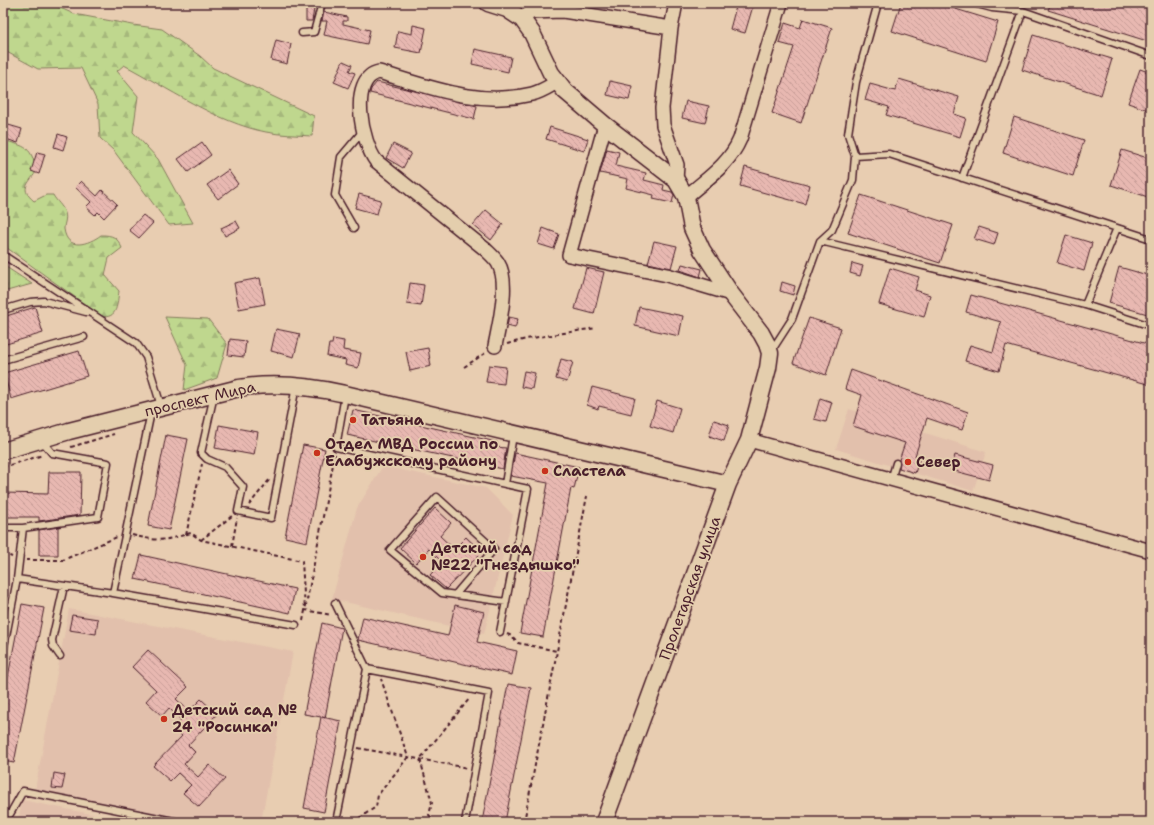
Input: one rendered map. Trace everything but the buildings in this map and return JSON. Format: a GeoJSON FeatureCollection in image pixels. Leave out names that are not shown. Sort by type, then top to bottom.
{"type":"FeatureCollection","features":[{"type":"Feature","properties":{"kind":"street"},"geometry":{"type":"LineString","coordinates":[[676,3],[671,28],[662,108],[663,125],[677,165],[676,180]]}},
{"type":"Feature","properties":{"kind":"street"},"geometry":{"type":"LineString","coordinates":[[686,197],[721,167],[735,151],[781,3]]}},
{"type":"Feature","properties":{"kind":"street"},"geometry":{"type":"LineString","coordinates":[[496,4],[522,19],[532,33],[551,73],[574,99],[604,125],[676,180],[686,197],[689,219],[697,240],[731,294],[761,332],[770,353]]}},
{"type":"Feature","properties":{"kind":"street"},"geometry":{"type":"LineString","coordinates":[[522,19],[531,12],[563,12],[671,28]]}},
{"type":"Feature","properties":{"kind":"street"},"geometry":{"type":"LineString","coordinates":[[495,346],[502,308],[503,280],[498,263],[485,249],[376,161],[367,146],[363,131],[360,104],[363,84],[369,75],[379,72],[458,95],[479,99],[533,94],[558,82]]}},
{"type":"Feature","properties":{"kind":"street"},"geometry":{"type":"LineString","coordinates":[[604,125],[569,255],[667,275],[731,294]]}},
{"type":"Feature","properties":{"kind":"street","name":"Пролетарская улица"},"geometry":{"type":"LineString","coordinates":[[604,822],[728,484],[749,440],[768,368],[770,353]]}},
{"type":"Feature","properties":{"kind":"street","name":"проспект Мира"},"geometry":{"type":"LineString","coordinates":[[3,451],[214,394],[258,385],[296,386],[345,394],[728,484]]}},
{"type":"Feature","properties":{"kind":"street"},"geometry":{"type":"LineString","coordinates":[[749,440],[1151,551]]}},
{"type":"Feature","properties":{"kind":"lane"},"geometry":{"type":"LineString","coordinates":[[302,33],[314,32],[322,3]]}},
{"type":"Feature","properties":{"kind":"lane"},"geometry":{"type":"LineString","coordinates":[[770,353],[792,318],[820,241],[832,230],[853,180],[855,156],[848,134],[856,82],[878,3]]}},
{"type":"Feature","properties":{"kind":"lane"},"geometry":{"type":"LineString","coordinates":[[973,3],[992,8],[1023,11],[1151,56]]}},
{"type":"Feature","properties":{"kind":"lane"},"geometry":{"type":"LineString","coordinates":[[962,178],[1023,11]]}},
{"type":"Feature","properties":{"kind":"lane"},"geometry":{"type":"LineString","coordinates":[[354,228],[335,195],[341,157],[363,131]]}},
{"type":"Feature","properties":{"kind":"lane"},"geometry":{"type":"LineString","coordinates":[[855,156],[888,154],[1151,239]]}},
{"type":"Feature","properties":{"kind":"lane"},"geometry":{"type":"LineString","coordinates":[[1085,306],[1117,228]]}},
{"type":"Feature","properties":{"kind":"lane"},"geometry":{"type":"LineString","coordinates":[[820,241],[1085,306],[1151,326]]}},
{"type":"Feature","properties":{"kind":"lane"},"geometry":{"type":"LineString","coordinates":[[3,255],[140,347],[146,357],[157,409],[126,533],[113,594]]}},
{"type":"Feature","properties":{"kind":"lane"},"geometry":{"type":"LineString","coordinates":[[3,310],[30,302],[44,301],[92,314]]}},
{"type":"Feature","properties":{"kind":"lane"},"geometry":{"type":"LineString","coordinates":[[3,360],[84,337]]}},
{"type":"Feature","properties":{"kind":"lane"},"geometry":{"type":"LineString","coordinates":[[214,394],[201,448],[203,457],[225,467],[243,487],[241,512],[271,518],[296,386]]}},
{"type":"Feature","properties":{"kind":"lane"},"geometry":{"type":"LineString","coordinates":[[345,394],[336,447],[528,489],[500,632]]}},
{"type":"Feature","properties":{"kind":"lane"},"geometry":{"type":"LineString","coordinates":[[505,484],[514,433]]}},
{"type":"Feature","properties":{"kind":"lane"},"geometry":{"type":"LineString","coordinates":[[3,528],[23,528],[98,517],[108,463],[52,453],[41,440]]}},
{"type":"Feature","properties":{"kind":"lane"},"geometry":{"type":"LineString","coordinates":[[892,480],[896,462]]}},
{"type":"Feature","properties":{"kind":"lane"},"geometry":{"type":"LineString","coordinates":[[455,595],[494,549],[438,497],[390,550],[442,593],[455,595],[506,602]]}},
{"type":"Feature","properties":{"kind":"lane"},"geometry":{"type":"LineString","coordinates":[[3,652],[17,579],[23,528]]}},
{"type":"Feature","properties":{"kind":"lane"},"geometry":{"type":"LineString","coordinates":[[17,579],[296,625]]}},
{"type":"Feature","properties":{"kind":"lane"},"geometry":{"type":"LineString","coordinates":[[60,656],[52,640],[64,586]]}},
{"type":"Feature","properties":{"kind":"lane"},"geometry":{"type":"LineString","coordinates":[[336,603],[367,669],[336,822]]}},
{"type":"Feature","properties":{"kind":"lane"},"geometry":{"type":"LineString","coordinates":[[367,669],[489,692],[465,822]]}},
{"type":"Feature","properties":{"kind":"lane"},"geometry":{"type":"LineString","coordinates":[[3,813],[10,814],[23,791],[179,822]]}},
{"type":"Feature","properties":{"kind":"path"},"geometry":{"type":"LineString","coordinates":[[464,367],[495,346],[526,338],[596,328]]}},
{"type":"Feature","properties":{"kind":"path"},"geometry":{"type":"LineString","coordinates":[[296,625],[301,626],[305,610],[336,447]]}},
{"type":"Feature","properties":{"kind":"path"},"geometry":{"type":"LineString","coordinates":[[186,535],[203,457]]}},
{"type":"Feature","properties":{"kind":"path"},"geometry":{"type":"LineString","coordinates":[[201,540],[241,512],[281,465]]}},
{"type":"Feature","properties":{"kind":"path"},"geometry":{"type":"LineString","coordinates":[[524,822],[587,496]]}},
{"type":"Feature","properties":{"kind":"path"},"geometry":{"type":"LineString","coordinates":[[232,546],[241,512]]}},
{"type":"Feature","properties":{"kind":"path"},"geometry":{"type":"LineString","coordinates":[[3,553],[19,560],[63,560],[126,533],[157,541],[170,540],[191,533],[201,540],[302,561],[305,610]]}},
{"type":"Feature","properties":{"kind":"path"},"geometry":{"type":"LineString","coordinates":[[305,610],[342,617]]}},
{"type":"Feature","properties":{"kind":"path"},"geometry":{"type":"LineString","coordinates":[[500,632],[512,636],[518,643],[557,651]]}},
{"type":"Feature","properties":{"kind":"path"},"geometry":{"type":"LineString","coordinates":[[378,671],[408,757]]}},
{"type":"Feature","properties":{"kind":"path"},"geometry":{"type":"LineString","coordinates":[[420,759],[476,690]]}},
{"type":"Feature","properties":{"kind":"path"},"geometry":{"type":"LineString","coordinates":[[351,746],[475,770]]}},
{"type":"Feature","properties":{"kind":"path"},"geometry":{"type":"LineString","coordinates":[[353,822],[376,807],[378,795],[408,757]]}},
{"type":"Feature","properties":{"kind":"path"},"geometry":{"type":"LineString","coordinates":[[420,759],[432,803],[429,815],[436,822]]}},
{"type":"Feature","properties":{"kind":"shaded area"},"geometry":{"type":"Polygon","coordinates":[[[849,409],[986,452],[973,491],[836,449],[849,409]]]}},
{"type":"Feature","properties":{"kind":"shaded area","name":"Детский сад №22 \"Гнездышко\""},"geometry":{"type":"Polygon","coordinates":[[[383,466],[486,488],[513,515],[484,634],[332,599],[357,508],[383,466]]]}},
{"type":"Feature","properties":{"kind":"shaded area","name":"Детский сад № 24 \"Росинка\""},"geometry":{"type":"Polygon","coordinates":[[[69,609],[293,652],[261,822],[200,822],[35,790],[69,609]]]}},
{"type":"Feature","properties":{"kind":"shaded area"},"geometry":{"type":"Polygon","coordinates":[[[22,800],[130,822],[18,822],[22,800]]]}},
{"type":"Feature","properties":{"kind":"green space"},"geometry":{"type":"Polygon","coordinates":[[[3,3],[49,3],[74,14],[162,29],[200,56],[213,68],[314,116],[312,136],[271,133],[229,121],[211,113],[124,65],[117,71],[138,96],[133,132],[158,159],[193,223],[169,225],[114,151],[100,138],[98,104],[81,68],[38,69],[3,50],[3,3]]]}},
{"type":"Feature","properties":{"kind":"green space"},"geometry":{"type":"Polygon","coordinates":[[[3,140],[22,146],[30,152],[36,172],[26,187],[27,193],[34,201],[46,195],[53,195],[65,213],[66,217],[64,229],[69,241],[79,244],[85,243],[101,235],[105,235],[114,237],[120,244],[122,248],[109,258],[105,275],[119,291],[116,310],[111,315],[107,317],[101,316],[3,245],[3,140]]]}},
{"type":"Feature","properties":{"kind":"green space"},"geometry":{"type":"Polygon","coordinates":[[[3,265],[32,284],[7,291],[3,277],[3,265]]]}},
{"type":"Feature","properties":{"kind":"green space"},"geometry":{"type":"Polygon","coordinates":[[[165,317],[208,319],[227,344],[217,378],[184,390],[187,365],[165,317]]]}},
{"type":"Feature","properties":{"kind":"place","name":"Татьяна"},"geometry":{"type":"Point","coordinates":[353,420]}},
{"type":"Feature","properties":{"kind":"place","name":"Отдел МВД России по Елабужскому району"},"geometry":{"type":"Point","coordinates":[317,453]}},
{"type":"Feature","properties":{"kind":"place","name":"Север"},"geometry":{"type":"Point","coordinates":[908,462]}},
{"type":"Feature","properties":{"kind":"place","name":"Сластела"},"geometry":{"type":"Point","coordinates":[545,471]}},
{"type":"Feature","properties":{"kind":"place","name":"Детский сад №22 \"Гнездышко\""},"geometry":{"type":"Point","coordinates":[423,557]}},
{"type":"Feature","properties":{"kind":"place","name":"Детский сад № 24 \"Росинка\""},"geometry":{"type":"Point","coordinates":[164,719]}}]}
